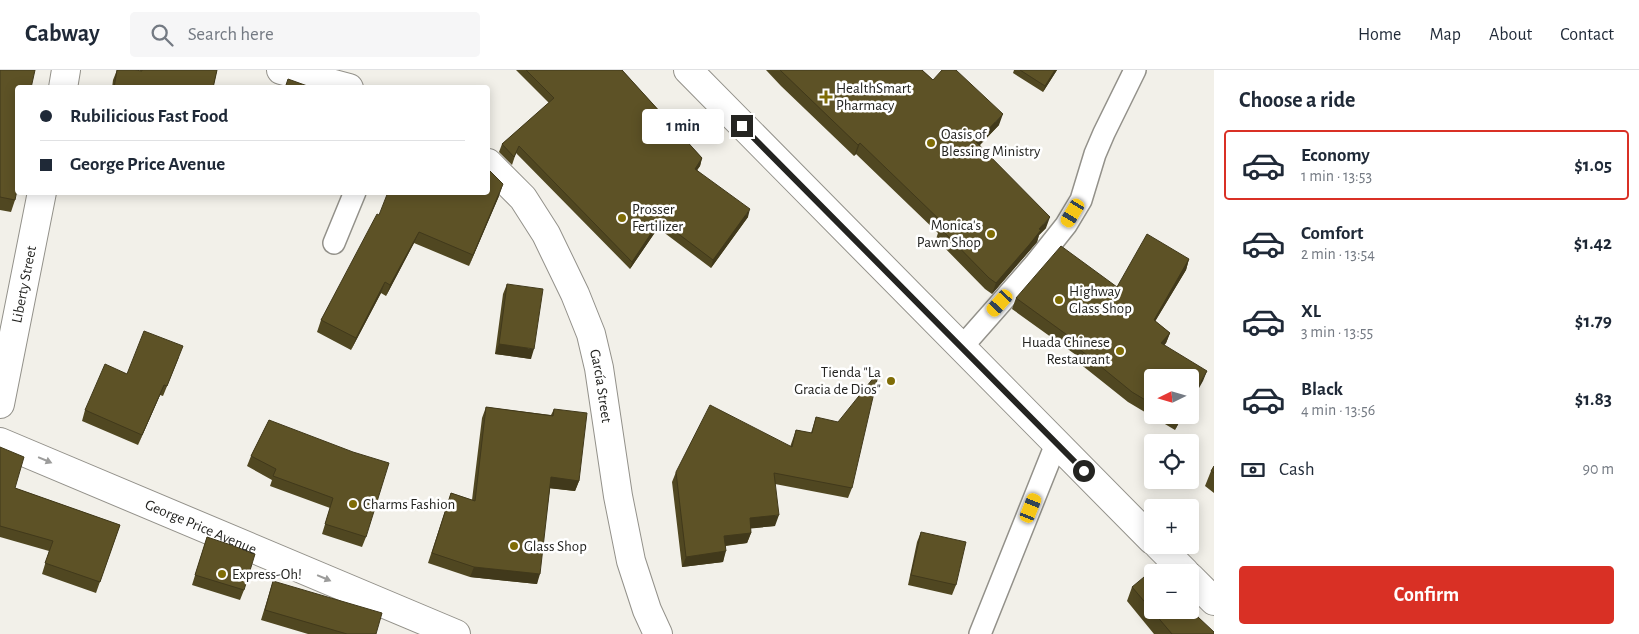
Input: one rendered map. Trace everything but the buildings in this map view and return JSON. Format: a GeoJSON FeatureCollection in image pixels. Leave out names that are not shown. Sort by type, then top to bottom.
{"type":"FeatureCollection","features":[{"type":"Feature","properties":{"kind":"main road"},"geometry":{"type":"LineString","coordinates":[[64,85],[66,70]]}},
{"type":"Feature","properties":{"kind":"main road"},"geometry":{"type":"LineString","coordinates":[[281,70],[338,85]]}},
{"type":"Feature","properties":{"kind":"main road"},"geometry":{"type":"LineString","coordinates":[[688,70],[1144,532]]}},
{"type":"Feature","properties":{"kind":"main road","name":"García Street"},"geometry":{"type":"LineString","coordinates":[[490,165],[523,198],[546,234],[575,294],[590,334],[599,368],[618,496],[631,561],[647,610],[658,634]]}},
{"type":"Feature","properties":{"kind":"main road","name":"Liberty Street"},"geometry":{"type":"LineString","coordinates":[[0,404],[41,195]]}},
{"type":"Feature","properties":{"kind":"main road","name":"George Price Avenue"},"geometry":{"type":"LineString","coordinates":[[0,442],[456,634]]}},
{"type":"Feature","properties":{"kind":"main road"},"geometry":{"type":"LineString","coordinates":[[1167,554],[1177,564]]}},
{"type":"Feature","properties":{"kind":"main road"},"geometry":{"type":"LineString","coordinates":[[1199,586],[1214,601]]}},
{"type":"Feature","properties":{"kind":"lane"},"geometry":{"type":"LineString","coordinates":[[961,348],[1035,264],[1066,225],[1081,200],[1095,154],[1135,70]]}},
{"type":"Feature","properties":{"kind":"lane"},"geometry":{"type":"LineString","coordinates":[[334,244],[353,195]]}},
{"type":"Feature","properties":{"kind":"lane"},"geometry":{"type":"LineString","coordinates":[[980,634],[1056,444]]}},
{"type":"Feature","properties":{"kind":"place","name":"HealthSmart Pharmacy"},"geometry":{"type":"Point","coordinates":[826,97]}},
{"type":"Feature","properties":{"kind":"place","name":"Oasis of Blessing Ministry"},"geometry":{"type":"Point","coordinates":[931,143]}},
{"type":"Feature","properties":{"kind":"place","name":"Prosser Fertilizer"},"geometry":{"type":"Point","coordinates":[622,218]}},
{"type":"Feature","properties":{"kind":"place","name":"Monica's Pawn Shop"},"geometry":{"type":"Point","coordinates":[991,234]}},
{"type":"Feature","properties":{"kind":"place","name":"Highway Glass Shop"},"geometry":{"type":"Point","coordinates":[1059,300]}},
{"type":"Feature","properties":{"kind":"place","name":"Huada Chinese Restaurant"},"geometry":{"type":"Point","coordinates":[1120,351]}},
{"type":"Feature","properties":{"kind":"place","name":"Tienda \"La Gracia de Dios\""},"geometry":{"type":"Point","coordinates":[891,381]}},
{"type":"Feature","properties":{"kind":"place","name":"Charms Fashion"},"geometry":{"type":"Point","coordinates":[353,504]}},
{"type":"Feature","properties":{"kind":"place","name":"Glass Shop"},"geometry":{"type":"Point","coordinates":[514,546]}},
{"type":"Feature","properties":{"kind":"place","name":"Express-Oh!"},"geometry":{"type":"Point","coordinates":[222,574]}},
{"type":"Feature","properties":{"kind":"route"},"geometry":{"type":"LineString","coordinates":[[742,126],[1084,471]]}}]}
